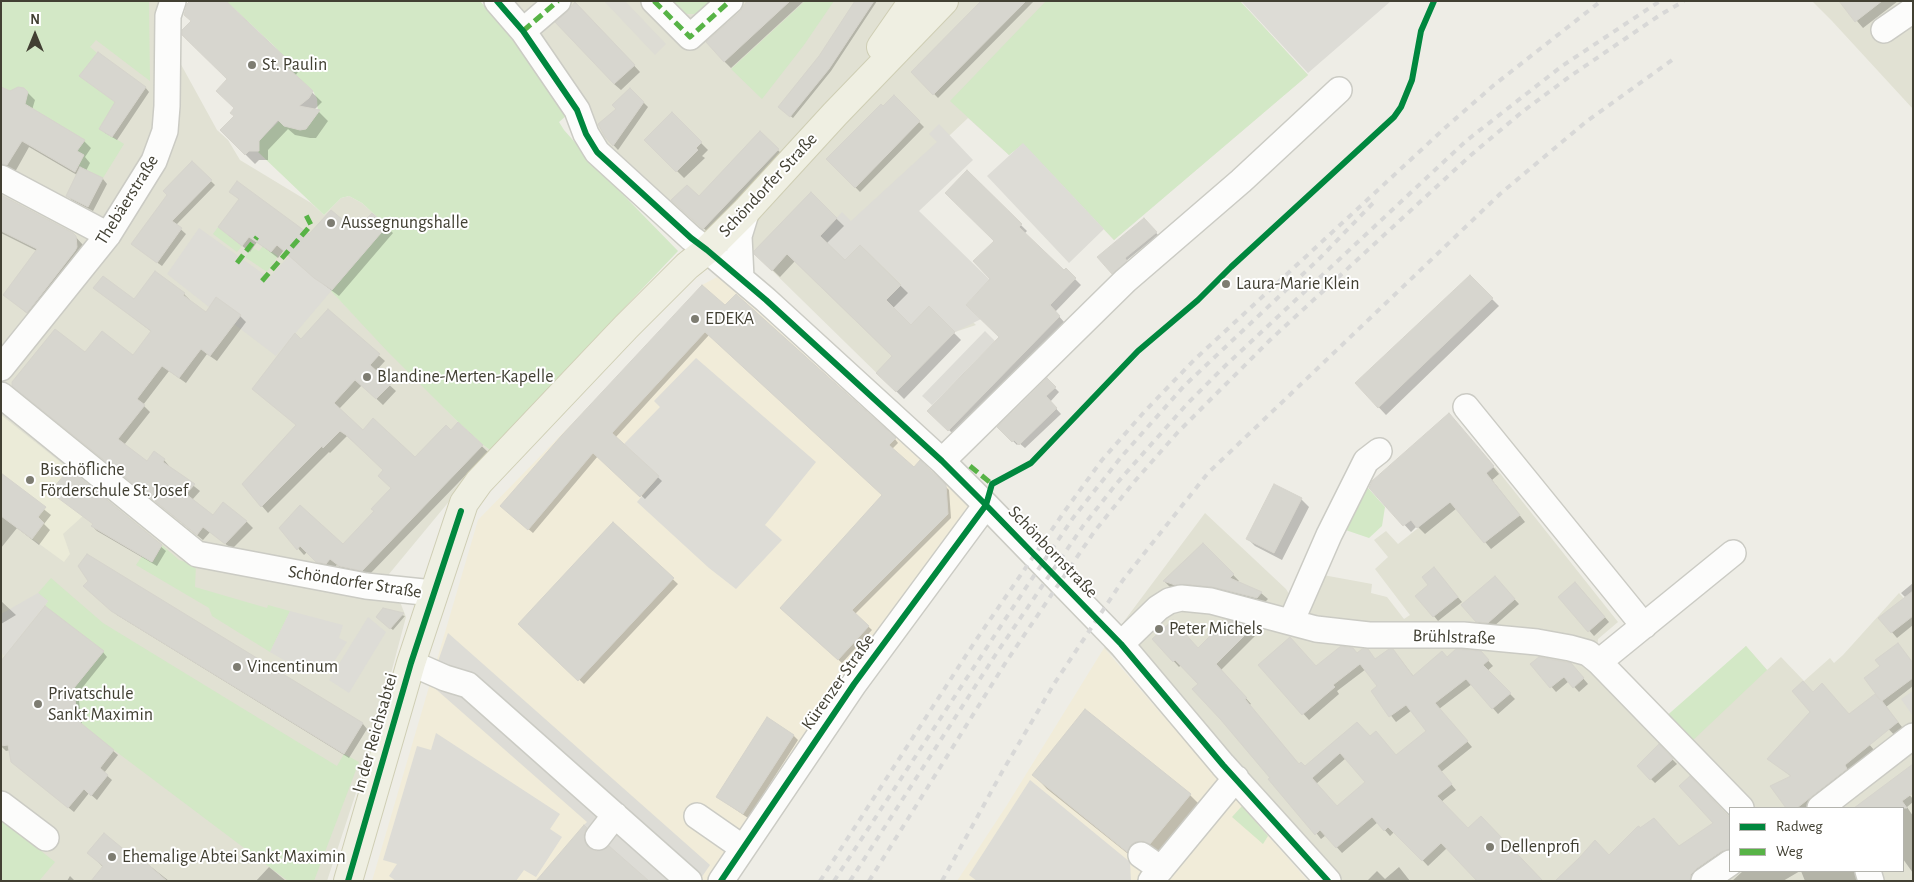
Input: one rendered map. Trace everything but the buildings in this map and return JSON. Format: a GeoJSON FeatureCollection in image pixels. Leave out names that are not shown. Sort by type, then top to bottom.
{"type":"FeatureCollection","features":[{"type":"Feature","properties":{"kind":"main road","name":"Schöndorfer Straße"},"geometry":{"type":"LineString","coordinates":[[834,114],[913,1]]}},
{"type":"Feature","properties":{"kind":"main road","name":"Schöndorfer Straße"},"geometry":{"type":"LineString","coordinates":[[433,593],[464,503],[479,482],[639,314],[747,210],[834,114],[944,1]]}},
{"type":"Feature","properties":{"kind":"main road","name":"In der Reichsabtei"},"geometry":{"type":"LineString","coordinates":[[348,881],[433,593]]}},
{"type":"Feature","properties":{"kind":"street","name":"Thebäerstraße"},"geometry":{"type":"LineString","coordinates":[[1,368],[108,235],[154,161],[164,131],[167,106],[168,16],[173,1]]}},
{"type":"Feature","properties":{"kind":"street","name":"Schönbornstraße"},"geometry":{"type":"LineString","coordinates":[[497,1],[523,31],[577,110],[586,134],[597,152],[690,238],[741,278],[942,461],[1121,644],[1236,778],[1328,881]]}},
{"type":"Feature","properties":{"kind":"street"},"geometry":{"type":"LineString","coordinates":[[523,31],[558,1]]}},
{"type":"Feature","properties":{"kind":"street"},"geometry":{"type":"LineString","coordinates":[[654,1],[690,37],[730,1]]}},
{"type":"Feature","properties":{"kind":"street"},"geometry":{"type":"LineString","coordinates":[[1884,30],[1913,10]]}},
{"type":"Feature","properties":{"kind":"street"},"geometry":{"type":"LineString","coordinates":[[942,461],[1125,281],[1241,182],[1339,90]]}},
{"type":"Feature","properties":{"kind":"street"},"geometry":{"type":"LineString","coordinates":[[1,178],[108,235]]}},
{"type":"Feature","properties":{"kind":"street"},"geometry":{"type":"LineString","coordinates":[[741,278],[739,236],[747,210]]}},
{"type":"Feature","properties":{"kind":"street","name":"Schöndorfer Straße"},"geometry":{"type":"LineString","coordinates":[[1,395],[197,554],[366,586],[433,593]]}},
{"type":"Feature","properties":{"kind":"street"},"geometry":{"type":"LineString","coordinates":[[1466,407],[1644,626]]}},
{"type":"Feature","properties":{"kind":"street"},"geometry":{"type":"LineString","coordinates":[[1290,622],[1329,535],[1366,461],[1378,451]]}},
{"type":"Feature","properties":{"kind":"street","name":"Kürenzer Straße"},"geometry":{"type":"LineString","coordinates":[[722,881],[854,684],[986,505]]}},
{"type":"Feature","properties":{"kind":"street"},"geometry":{"type":"LineString","coordinates":[[1599,662],[1733,553]]}},
{"type":"Feature","properties":{"kind":"street","name":"Brühlstraße"},"geometry":{"type":"LineString","coordinates":[[1121,644],[1158,608],[1169,601],[1181,598],[1211,601],[1316,628],[1369,635],[1463,635],[1537,642],[1588,653],[1599,662],[1739,807]]}},
{"type":"Feature","properties":{"kind":"street"},"geometry":{"type":"LineString","coordinates":[[411,663],[445,678],[468,685],[689,881]]}},
{"type":"Feature","properties":{"kind":"street"},"geometry":{"type":"LineString","coordinates":[[1834,804],[1913,736]]}},
{"type":"Feature","properties":{"kind":"street"},"geometry":{"type":"LineString","coordinates":[[1151,868],[1236,778]]}},
{"type":"Feature","properties":{"kind":"street"},"geometry":{"type":"LineString","coordinates":[[1,804],[46,838]]}},
{"type":"Feature","properties":{"kind":"street"},"geometry":{"type":"LineString","coordinates":[[598,836],[615,815]]}},
{"type":"Feature","properties":{"kind":"street"},"geometry":{"type":"LineString","coordinates":[[697,816],[743,848]]}},
{"type":"Feature","properties":{"kind":"street"},"geometry":{"type":"LineString","coordinates":[[1704,881],[1729,864]]}},
{"type":"Feature","properties":{"kind":"shaded area"},"geometry":{"type":"Polygon","coordinates":[[[1,1],[173,1],[167,39],[217,130],[228,140],[240,160],[311,203],[324,215],[341,198],[349,196],[362,203],[387,226],[336,296],[458,422],[493,452],[461,487],[389,574],[406,617],[373,741],[327,881],[1,881],[1,1]]]}},
{"type":"Feature","properties":{"kind":"shaded area"},"geometry":{"type":"Polygon","coordinates":[[[497,1],[1240,1],[1308,75],[1114,240],[1023,144],[1009,155],[968,118],[863,217],[976,325],[955,332],[896,392],[753,252],[727,231],[691,238],[597,152],[497,1]]]}},
{"type":"Feature","properties":{"kind":"shaded area"},"geometry":{"type":"Polygon","coordinates":[[[604,1],[625,1],[666,44],[655,55],[604,1]]]}},
{"type":"Feature","properties":{"kind":"shaded area"},"geometry":{"type":"Polygon","coordinates":[[[1241,1],[1391,1],[1308,73],[1241,1]]]}},
{"type":"Feature","properties":{"kind":"shaded area"},"geometry":{"type":"Polygon","coordinates":[[[1812,1],[1913,1],[1913,109],[1832,21],[1812,1]]]}},
{"type":"Feature","properties":{"kind":"shaded area"},"geometry":{"type":"Polygon","coordinates":[[[939,124],[973,160],[919,211],[990,280],[966,305],[981,319],[955,332],[929,307],[911,325],[886,300],[901,284],[860,245],[845,260],[820,236],[842,212],[851,221],[937,142],[929,134],[939,124]]]}},
{"type":"Feature","properties":{"kind":"shaded area"},"geometry":{"type":"Polygon","coordinates":[[[1023,143],[1104,229],[1069,263],[987,176],[1023,143]]]}},
{"type":"Feature","properties":{"kind":"shaded area"},"geometry":{"type":"Polygon","coordinates":[[[199,228],[269,278],[289,256],[332,290],[276,356],[234,324],[217,297],[209,307],[167,274],[199,228]]]}},
{"type":"Feature","properties":{"kind":"shaded area"},"geometry":{"type":"Polygon","coordinates":[[[719,276],[973,508],[720,881],[372,881],[478,520],[633,361],[702,285],[719,276]]]}},
{"type":"Feature","properties":{"kind":"shaded area"},"geometry":{"type":"Polygon","coordinates":[[[985,331],[995,341],[932,405],[922,396],[985,331]]]}},
{"type":"Feature","properties":{"kind":"shaded area"},"geometry":{"type":"Polygon","coordinates":[[[696,358],[816,462],[765,525],[782,540],[736,589],[709,568],[637,502],[659,476],[624,444],[660,407],[654,401],[696,358]]]}},
{"type":"Feature","properties":{"kind":"shaded area","name":"Bischöfliche Förderschule St. Josef"},"geometry":{"type":"Polygon","coordinates":[[[1,415],[69,469],[51,492],[83,516],[63,534],[70,554],[64,562],[1,516],[1,415]]]}},
{"type":"Feature","properties":{"kind":"shaded area"},"geometry":{"type":"Polygon","coordinates":[[[1495,467],[1618,622],[1598,639],[1597,651],[1663,721],[1746,646],[1767,670],[1781,657],[1804,681],[1830,658],[1834,663],[1843,655],[1899,593],[1913,608],[1913,881],[1335,881],[1246,785],[1104,648],[1205,513],[1286,589],[1292,599],[1312,573],[1372,584],[1371,593],[1387,597],[1404,619],[1410,615],[1375,569],[1388,557],[1374,540],[1386,531],[1398,544],[1495,467]]]}},
{"type":"Feature","properties":{"kind":"shaded area"},"geometry":{"type":"Polygon","coordinates":[[[38,593],[48,601],[5,656],[1,653],[1,614],[38,593]]]}},
{"type":"Feature","properties":{"kind":"shaded area"},"geometry":{"type":"Polygon","coordinates":[[[290,611],[343,625],[339,638],[347,642],[329,669],[323,665],[318,673],[297,662],[294,666],[270,652],[290,611]]]}},
{"type":"Feature","properties":{"kind":"shaded area"},"geometry":{"type":"Polygon","coordinates":[[[368,617],[386,632],[349,693],[329,680],[368,617]]]}},
{"type":"Feature","properties":{"kind":"shaded area"},"geometry":{"type":"Polygon","coordinates":[[[448,633],[710,865],[699,881],[649,881],[584,825],[587,822],[430,684],[448,633]]]}},
{"type":"Feature","properties":{"kind":"shaded area"},"geometry":{"type":"Polygon","coordinates":[[[1104,648],[1308,881],[957,881],[1007,805],[1104,648]]]}},
{"type":"Feature","properties":{"kind":"shaded area"},"geometry":{"type":"Polygon","coordinates":[[[1913,691],[1913,716],[1901,699],[1913,691]]]}},
{"type":"Feature","properties":{"kind":"shaded area"},"geometry":{"type":"Polygon","coordinates":[[[436,733],[560,814],[550,829],[562,837],[536,877],[524,870],[516,881],[396,881],[389,876],[397,864],[383,860],[417,746],[431,750],[436,733]]]}},
{"type":"Feature","properties":{"kind":"shaded area"},"geometry":{"type":"Polygon","coordinates":[[[1030,780],[1130,862],[1131,881],[977,881],[969,875],[1030,780]]]}},
{"type":"Feature","properties":{"kind":"green space"},"geometry":{"type":"Polygon","coordinates":[[[1,1],[149,1],[150,81],[96,40],[90,47],[97,53],[80,76],[128,112],[120,123],[107,116],[99,128],[124,144],[103,178],[78,166],[84,155],[77,151],[85,140],[23,103],[27,94],[24,88],[18,87],[13,92],[1,87],[1,1]]]}},
{"type":"Feature","properties":{"kind":"green space","name":"St. Paulin"},"geometry":{"type":"Polygon","coordinates":[[[226,1],[480,1],[513,38],[566,116],[559,122],[564,130],[603,174],[678,251],[555,381],[493,452],[458,422],[388,352],[331,291],[387,226],[362,203],[349,196],[341,198],[324,215],[258,152],[258,142],[279,121],[282,124],[305,127],[309,125],[316,114],[318,114],[317,99],[313,91],[289,70],[289,63],[273,45],[226,1]]]}},
{"type":"Feature","properties":{"kind":"green space"},"geometry":{"type":"Polygon","coordinates":[[[663,1],[712,1],[705,9],[694,14],[685,14],[673,12],[663,1]]]}},
{"type":"Feature","properties":{"kind":"green space"},"geometry":{"type":"Polygon","coordinates":[[[805,1],[834,1],[804,45],[762,99],[731,69],[805,1]]]}},
{"type":"Feature","properties":{"kind":"green space"},"geometry":{"type":"Polygon","coordinates":[[[1046,1],[1240,1],[1308,75],[1114,240],[1023,144],[1009,155],[950,101],[1046,1]]]}},
{"type":"Feature","properties":{"kind":"green space"},"geometry":{"type":"Polygon","coordinates":[[[218,227],[242,246],[237,252],[213,234],[218,227]]]}},
{"type":"Feature","properties":{"kind":"green space"},"geometry":{"type":"Polygon","coordinates":[[[263,246],[278,256],[267,272],[245,257],[253,248],[259,251],[263,246]]]}},
{"type":"Feature","properties":{"kind":"green space"},"geometry":{"type":"Polygon","coordinates":[[[1352,470],[1385,507],[1382,526],[1369,538],[1328,524],[1352,470]]]}},
{"type":"Feature","properties":{"kind":"green space"},"geometry":{"type":"Polygon","coordinates":[[[162,545],[179,560],[196,565],[195,587],[267,608],[268,605],[290,611],[270,652],[212,616],[209,608],[136,565],[142,556],[153,562],[162,545]]]}},
{"type":"Feature","properties":{"kind":"green space"},"geometry":{"type":"Polygon","coordinates":[[[51,578],[103,623],[337,766],[344,754],[359,762],[314,881],[288,881],[77,720],[74,688],[103,651],[45,606],[48,601],[38,593],[51,578]]]}},
{"type":"Feature","properties":{"kind":"green space"},"geometry":{"type":"Polygon","coordinates":[[[1746,646],[1767,670],[1689,744],[1663,719],[1746,646]]]}},
{"type":"Feature","properties":{"kind":"green space"},"geometry":{"type":"Polygon","coordinates":[[[1242,806],[1268,836],[1263,844],[1232,817],[1242,806]]]}},
{"type":"Feature","properties":{"kind":"green space"},"geometry":{"type":"Polygon","coordinates":[[[1,819],[55,862],[39,881],[1,881],[1,819]]]}},
{"type":"Feature","properties":{"kind":"railway"},"geometry":{"type":"LineString","coordinates":[[820,881],[976,640],[1064,512],[1102,460],[1145,411],[1194,360],[1446,127],[1494,85],[1601,1]]}},
{"type":"Feature","properties":{"kind":"railway"},"geometry":{"type":"LineString","coordinates":[[850,881],[996,654],[1083,526],[1117,483],[1187,404],[1225,366],[1466,141],[1562,66],[1660,1]]}},
{"type":"Feature","properties":{"kind":"railway"},"geometry":{"type":"LineString","coordinates":[[869,881],[1006,662],[1094,532],[1134,482],[1178,432],[1270,340],[1471,155],[1522,112],[1569,77],[1660,15],[1684,1]]}},
{"type":"Feature","properties":{"kind":"railway"},"geometry":{"type":"LineString","coordinates":[[942,881],[1002,772],[1054,684],[1123,580],[1208,473],[1500,194],[1587,121],[1675,58]]}},
{"type":"Feature","properties":{"kind":"railway"},"geometry":{"type":"LineString","coordinates":[[834,881],[1073,518],[1122,456],[1184,386],[1320,258],[1375,201]]}},
{"type":"Feature","properties":{"kind":"marked path"},"geometry":{"type":"LineString","coordinates":[[523,31],[558,1]]}},
{"type":"Feature","properties":{"kind":"marked path"},"geometry":{"type":"LineString","coordinates":[[654,1],[690,37],[730,1]]}},
{"type":"Feature","properties":{"kind":"marked path"},"geometry":{"type":"LineString","coordinates":[[262,281],[311,225],[306,215]]}},
{"type":"Feature","properties":{"kind":"marked path"},"geometry":{"type":"LineString","coordinates":[[237,263],[257,237]]}},
{"type":"Feature","properties":{"kind":"marked path"},"geometry":{"type":"LineString","coordinates":[[970,466],[992,484],[996,482]]}},
{"type":"Feature","properties":{"kind":"cycle path"},"geometry":{"type":"LineString","coordinates":[[497,1],[523,31],[577,110],[586,134],[597,152],[691,238],[766,300],[942,461],[1121,644],[1223,765],[1328,881]]}},
{"type":"Feature","properties":{"kind":"cycle path"},"geometry":{"type":"LineString","coordinates":[[721,881],[854,684],[986,505],[992,484],[1031,463],[1138,351],[1198,300],[1231,267],[1394,117],[1401,107],[1412,80],[1421,31],[1434,1]]}},
{"type":"Feature","properties":{"kind":"cycle path"},"geometry":{"type":"LineString","coordinates":[[348,881],[411,663],[461,511]]}},
{"type":"Feature","properties":{"kind":"place","name":"St. Paulin"},"geometry":{"type":"Point","coordinates":[252,65]}},
{"type":"Feature","properties":{"kind":"place","name":"Aussegnungshalle"},"geometry":{"type":"Point","coordinates":[331,223]}},
{"type":"Feature","properties":{"kind":"place","name":"Laura-Marie Klein"},"geometry":{"type":"Point","coordinates":[1226,284]}},
{"type":"Feature","properties":{"kind":"place","name":"EDEKA"},"geometry":{"type":"Point","coordinates":[695,319]}},
{"type":"Feature","properties":{"kind":"place","name":"Blandine-Merten-Kapelle"},"geometry":{"type":"Point","coordinates":[367,377]}},
{"type":"Feature","properties":{"kind":"place","name":"Bischöfliche Förderschule St. Josef"},"geometry":{"type":"Point","coordinates":[30,480]}},
{"type":"Feature","properties":{"kind":"place","name":"Peter Michels"},"geometry":{"type":"Point","coordinates":[1159,629]}},
{"type":"Feature","properties":{"kind":"place","name":"Vincentinum"},"geometry":{"type":"Point","coordinates":[237,667]}},
{"type":"Feature","properties":{"kind":"place","name":"Privatschule Sankt Maximin"},"geometry":{"type":"Point","coordinates":[38,704]}},
{"type":"Feature","properties":{"kind":"place","name":"Dellenprofi"},"geometry":{"type":"Point","coordinates":[1490,847]}},
{"type":"Feature","properties":{"kind":"place","name":"Ehemalige Abtei Sankt Maximin"},"geometry":{"type":"Point","coordinates":[112,857]}}]}
